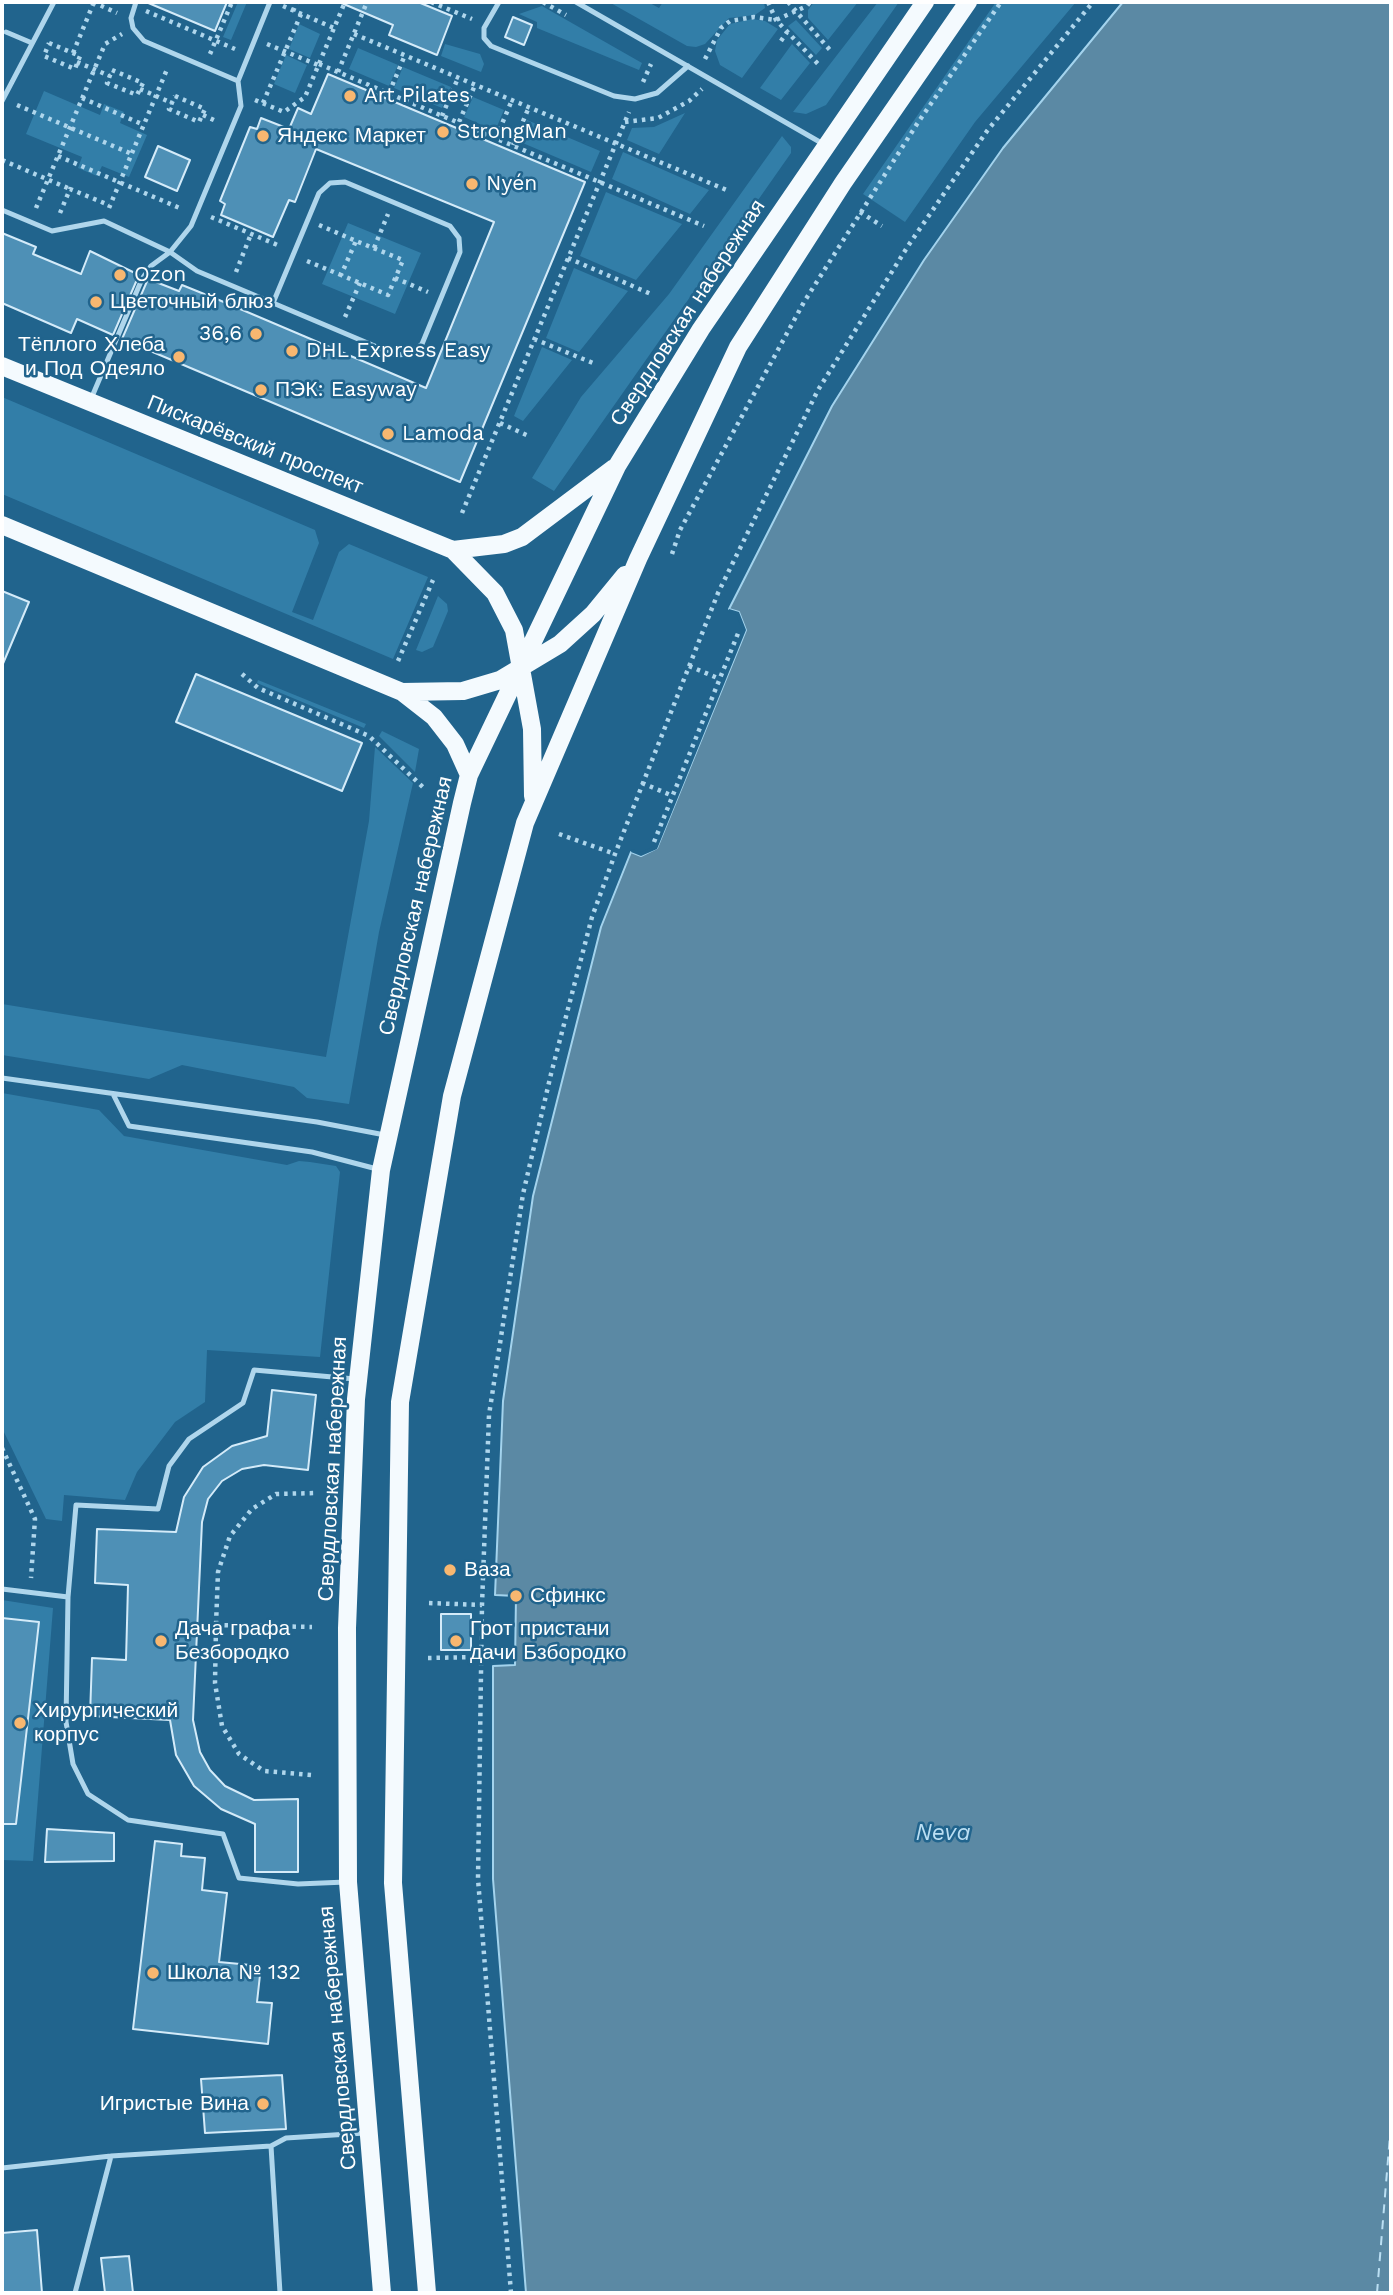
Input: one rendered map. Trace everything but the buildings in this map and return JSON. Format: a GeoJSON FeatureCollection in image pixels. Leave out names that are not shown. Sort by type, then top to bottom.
{"type":"FeatureCollection","features":[{"type":"Feature","properties":{"kind":"main road","name":"Свердловская набережная"},"geometry":{"type":"LineString","coordinates":[[382,2293],[348,1882],[347,1628],[358,1379],[388,1136],[469,775],[617,466],[701,329],[925,2]]}},
{"type":"Feature","properties":{"kind":"main road"},"geometry":{"type":"LineString","coordinates":[[427,2293],[393,1883],[400,1402],[452,1096],[533,802],[638,559],[738,347],[843,183],[968,2]]}},
{"type":"Feature","properties":{"kind":"main road","name":"Пискарёвский проспект"},"geometry":{"type":"LineString","coordinates":[[2,366],[453,550],[495,593],[514,630],[522,669]]}},
{"type":"Feature","properties":{"kind":"main road","name":"Пискарёвский проспект"},"geometry":{"type":"LineString","coordinates":[[453,550],[504,544],[522,537],[617,466]]}},
{"type":"Feature","properties":{"kind":"main road"},"geometry":{"type":"LineString","coordinates":[[2,525],[402,692],[434,717],[455,744],[469,775]]}},
{"type":"Feature","properties":{"kind":"main road"},"geometry":{"type":"LineString","coordinates":[[402,692],[463,691],[500,680],[522,669],[560,644],[593,614],[638,559]]}},
{"type":"Feature","properties":{"kind":"main road"},"geometry":{"type":"LineString","coordinates":[[522,669],[532,729],[533,802]]}},
{"type":"Feature","properties":{"kind":"lane"},"geometry":{"type":"LineString","coordinates":[[2,101],[54,2]]}},
{"type":"Feature","properties":{"kind":"lane"},"geometry":{"type":"LineString","coordinates":[[89,402],[142,279],[183,237],[196,213],[241,106],[242,94],[238,81],[270,2]]}},
{"type":"Feature","properties":{"kind":"lane"},"geometry":{"type":"LineString","coordinates":[[499,2],[486,24],[484,38],[491,46],[614,96],[635,99],[657,93],[688,66]]}},
{"type":"Feature","properties":{"kind":"lane"},"geometry":{"type":"LineString","coordinates":[[576,2],[825,145]]}},
{"type":"Feature","properties":{"kind":"lane"},"geometry":{"type":"LineString","coordinates":[[135,4],[131,18],[132,28],[144,41],[238,81]]}},
{"type":"Feature","properties":{"kind":"lane"},"geometry":{"type":"LineString","coordinates":[[6,32],[32,43]]}},
{"type":"Feature","properties":{"kind":"lane"},"geometry":{"type":"LineString","coordinates":[[2,210],[52,231],[104,221],[170,252],[197,271],[396,355],[410,354],[422,344],[460,252],[459,238],[450,226],[345,182],[330,183],[319,193],[273,303]]}},
{"type":"Feature","properties":{"kind":"lane"},"geometry":{"type":"LineString","coordinates":[[2,1078],[356,1128],[388,1136]]}},
{"type":"Feature","properties":{"kind":"lane"},"geometry":{"type":"LineString","coordinates":[[113,1094],[129,1126],[312,1152],[382,1170]]}},
{"type":"Feature","properties":{"kind":"lane"},"geometry":{"type":"LineString","coordinates":[[348,1882],[298,1884],[239,1878],[223,1834],[128,1820],[88,1794],[73,1765],[65,1722],[68,1597],[76,1505],[158,1509],[169,1466],[189,1439],[243,1403],[254,1370],[358,1379]]}},
{"type":"Feature","properties":{"kind":"lane"},"geometry":{"type":"LineString","coordinates":[[2,1589],[68,1597]]}},
{"type":"Feature","properties":{"kind":"lane"},"geometry":{"type":"LineString","coordinates":[[2,2168],[111,2156],[271,2146],[286,2138],[368,2132]]}},
{"type":"Feature","properties":{"kind":"lane"},"geometry":{"type":"LineString","coordinates":[[271,2146],[279,2293]]}},
{"type":"Feature","properties":{"kind":"lane"},"geometry":{"type":"LineString","coordinates":[[75,2293],[111,2156]]}},
{"type":"Feature","properties":{"kind":"path"},"geometry":{"type":"LineString","coordinates":[[73,53],[93,2],[131,18]]}},
{"type":"Feature","properties":{"kind":"path"},"geometry":{"type":"LineString","coordinates":[[204,67],[232,2]]}},
{"type":"Feature","properties":{"kind":"path"},"geometry":{"type":"LineString","coordinates":[[297,2],[290,9],[334,28]]}},
{"type":"Feature","properties":{"kind":"path"},"geometry":{"type":"LineString","coordinates":[[242,94],[284,112],[305,97],[345,2]]}},
{"type":"Feature","properties":{"kind":"path"},"geometry":{"type":"LineString","coordinates":[[338,72],[367,2]]}},
{"type":"Feature","properties":{"kind":"path"},"geometry":{"type":"LineString","coordinates":[[431,2],[486,24]]}},
{"type":"Feature","properties":{"kind":"path"},"geometry":{"type":"LineString","coordinates":[[768,2],[776,20],[819,65]]}},
{"type":"Feature","properties":{"kind":"path"},"geometry":{"type":"LineString","coordinates":[[788,2],[830,50]]}},
{"type":"Feature","properties":{"kind":"path"},"geometry":{"type":"LineString","coordinates":[[704,59],[721,28],[730,21],[754,17],[776,20],[810,2]]}},
{"type":"Feature","properties":{"kind":"path"},"geometry":{"type":"LineString","coordinates":[[672,554],[680,530],[798,314],[860,212],[1001,2]]}},
{"type":"Feature","properties":{"kind":"path"},"geometry":{"type":"LineString","coordinates":[[512,2293],[478,1879],[482,1605],[489,1415],[523,1194],[592,917],[718,593],[818,390],[908,246],[987,131],[1093,2]]}},
{"type":"Feature","properties":{"kind":"path"},"geometry":{"type":"LineString","coordinates":[[135,4],[248,55]]}},
{"type":"Feature","properties":{"kind":"path"},"geometry":{"type":"LineString","coordinates":[[263,103],[301,14]]}},
{"type":"Feature","properties":{"kind":"path"},"geometry":{"type":"LineString","coordinates":[[781,41],[788,32]]}},
{"type":"Feature","properties":{"kind":"path"},"geometry":{"type":"LineString","coordinates":[[354,34],[729,191]]}},
{"type":"Feature","properties":{"kind":"path"},"geometry":{"type":"LineString","coordinates":[[49,43],[73,53],[80,56],[75,69],[44,56],[49,43]]}},
{"type":"Feature","properties":{"kind":"path"},"geometry":{"type":"LineString","coordinates":[[30,222],[105,44]]}},
{"type":"Feature","properties":{"kind":"path"},"geometry":{"type":"LineString","coordinates":[[283,51],[704,226]]}},
{"type":"Feature","properties":{"kind":"path"},"geometry":{"type":"LineString","coordinates":[[389,93],[405,55]]}},
{"type":"Feature","properties":{"kind":"path"},"geometry":{"type":"LineString","coordinates":[[77,62],[110,76]]}},
{"type":"Feature","properties":{"kind":"path"},"geometry":{"type":"LineString","coordinates":[[462,513],[651,64]]}},
{"type":"Feature","properties":{"kind":"path"},"geometry":{"type":"LineString","coordinates":[[112,70],[143,83],[137,95],[107,83],[110,76],[112,70]]}},
{"type":"Feature","properties":{"kind":"path"},"geometry":{"type":"LineString","coordinates":[[104,221],[167,70]]}},
{"type":"Feature","properties":{"kind":"path"},"geometry":{"type":"LineString","coordinates":[[442,116],[458,78]]}},
{"type":"Feature","properties":{"kind":"path"},"geometry":{"type":"LineString","coordinates":[[625,122],[645,121],[673,111],[689,101],[712,80]]}},
{"type":"Feature","properties":{"kind":"path"},"geometry":{"type":"LineString","coordinates":[[459,122],[475,84]]}},
{"type":"Feature","properties":{"kind":"path"},"geometry":{"type":"LineString","coordinates":[[140,89],[172,103]]}},
{"type":"Feature","properties":{"kind":"path"},"geometry":{"type":"LineString","coordinates":[[174,96],[205,109],[200,122],[169,109],[172,103],[174,96]]}},
{"type":"Feature","properties":{"kind":"path"},"geometry":{"type":"LineString","coordinates":[[82,98],[144,125]]}},
{"type":"Feature","properties":{"kind":"path"},"geometry":{"type":"LineString","coordinates":[[496,138],[512,100]]}},
{"type":"Feature","properties":{"kind":"path"},"geometry":{"type":"LineString","coordinates":[[513,145],[529,107]]}},
{"type":"Feature","properties":{"kind":"path"},"geometry":{"type":"LineString","coordinates":[[35,113],[132,154]]}},
{"type":"Feature","properties":{"kind":"path"},"geometry":{"type":"LineString","coordinates":[[58,156],[251,234],[388,295],[403,260],[308,220]]}},
{"type":"Feature","properties":{"kind":"path"},"geometry":{"type":"LineString","coordinates":[[2,160],[70,189]]}},
{"type":"Feature","properties":{"kind":"path"},"geometry":{"type":"LineString","coordinates":[[374,248],[393,202]]}},
{"type":"Feature","properties":{"kind":"path"},"geometry":{"type":"LineString","coordinates":[[860,212],[882,226]]}},
{"type":"Feature","properties":{"kind":"path"},"geometry":{"type":"LineString","coordinates":[[230,285],[251,234]]}},
{"type":"Feature","properties":{"kind":"path"},"geometry":{"type":"LineString","coordinates":[[341,275],[356,240]]}},
{"type":"Feature","properties":{"kind":"path"},"geometry":{"type":"LineString","coordinates":[[568,258],[651,294]]}},
{"type":"Feature","properties":{"kind":"path"},"geometry":{"type":"LineString","coordinates":[[395,278],[441,298]]}},
{"type":"Feature","properties":{"kind":"path"},"geometry":{"type":"LineString","coordinates":[[340,331],[359,283]]}},
{"type":"Feature","properties":{"kind":"path"},"geometry":{"type":"LineString","coordinates":[[534,339],[593,363]]}},
{"type":"Feature","properties":{"kind":"path"},"geometry":{"type":"LineString","coordinates":[[499,423],[531,438]]}},
{"type":"Feature","properties":{"kind":"path"},"geometry":{"type":"LineString","coordinates":[[398,661],[433,580]]}},
{"type":"Feature","properties":{"kind":"path"},"geometry":{"type":"LineString","coordinates":[[654,842],[739,631]]}},
{"type":"Feature","properties":{"kind":"path"},"geometry":{"type":"LineString","coordinates":[[689,666],[720,679]]}},
{"type":"Feature","properties":{"kind":"path"},"geometry":{"type":"LineString","coordinates":[[242,674],[258,688],[369,736],[426,790]]}},
{"type":"Feature","properties":{"kind":"path"},"geometry":{"type":"LineString","coordinates":[[642,783],[673,796]]}},
{"type":"Feature","properties":{"kind":"path"},"geometry":{"type":"LineString","coordinates":[[559,834],[615,854]]}},
{"type":"Feature","properties":{"kind":"path"},"geometry":{"type":"LineString","coordinates":[[2,1448],[35,1519],[30,1593]]}},
{"type":"Feature","properties":{"kind":"path"},"geometry":{"type":"LineString","coordinates":[[311,1775],[264,1771],[239,1754],[233,1745],[222,1726],[215,1684],[216,1625],[218,1572],[230,1536],[252,1509],[276,1494],[318,1493]]}},
{"type":"Feature","properties":{"kind":"path"},"geometry":{"type":"LineString","coordinates":[[429,1603],[482,1605]]}},
{"type":"Feature","properties":{"kind":"path"},"geometry":{"type":"LineString","coordinates":[[216,1625],[312,1627]]}},
{"type":"Feature","properties":{"kind":"path"},"geometry":{"type":"LineString","coordinates":[[428,1658],[482,1657]]}},
{"type":"Feature","properties":{"kind":"shaded area"},"geometry":{"type":"Polygon","coordinates":[[[238,2],[247,2],[231,40],[223,37],[238,2]]]}},
{"type":"Feature","properties":{"kind":"shaded area"},"geometry":{"type":"Polygon","coordinates":[[[609,2],[648,2],[659,8],[663,2],[764,2],[765,8],[755,15],[729,18],[705,44],[696,47],[687,46],[609,2]]]}},
{"type":"Feature","properties":{"kind":"shaded area"},"geometry":{"type":"Polygon","coordinates":[[[814,2],[858,2],[828,40],[808,18],[808,10],[814,2]]]}},
{"type":"Feature","properties":{"kind":"shaded area"},"geometry":{"type":"Polygon","coordinates":[[[878,2],[899,2],[826,105],[806,114],[793,112],[878,2]]]}},
{"type":"Feature","properties":{"kind":"shaded area"},"geometry":{"type":"Polygon","coordinates":[[[996,2],[1076,2],[975,122],[905,222],[863,194],[996,2]]]}},
{"type":"Feature","properties":{"kind":"shaded area"},"geometry":{"type":"Polygon","coordinates":[[[542,6],[642,63],[639,70],[537,28],[537,22],[519,14],[542,6]]]}},
{"type":"Feature","properties":{"kind":"shaded area"},"geometry":{"type":"Polygon","coordinates":[[[752,19],[765,21],[778,29],[742,78],[720,65],[715,51],[717,40],[730,24],[752,19]]]}},
{"type":"Feature","properties":{"kind":"shaded area"},"geometry":{"type":"Polygon","coordinates":[[[796,20],[822,48],[816,55],[788,26],[796,20]]]}},
{"type":"Feature","properties":{"kind":"shaded area"},"geometry":{"type":"Polygon","coordinates":[[[299,24],[320,34],[310,58],[289,49],[299,24]]]}},
{"type":"Feature","properties":{"kind":"shaded area"},"geometry":{"type":"Polygon","coordinates":[[[445,44],[480,54],[484,64],[481,72],[441,56],[445,44]]]}},
{"type":"Feature","properties":{"kind":"shaded area"},"geometry":{"type":"Polygon","coordinates":[[[792,44],[810,63],[781,100],[760,88],[792,44]]]}},
{"type":"Feature","properties":{"kind":"shaded area"},"geometry":{"type":"Polygon","coordinates":[[[358,48],[398,65],[389,86],[349,69],[358,48]]]}},
{"type":"Feature","properties":{"kind":"shaded area"},"geometry":{"type":"Polygon","coordinates":[[[286,55],[307,65],[295,93],[274,84],[286,55]]]}},
{"type":"Feature","properties":{"kind":"shaded area"},"geometry":{"type":"Polygon","coordinates":[[[403,67],[451,87],[442,108],[394,88],[403,67]]]}},
{"type":"Feature","properties":{"kind":"shaded area"},"geometry":{"type":"Polygon","coordinates":[[[44,91],[100,115],[104,104],[124,112],[120,123],[147,135],[129,177],[102,166],[97,176],[78,168],[82,157],[26,134],[44,91]]]}},
{"type":"Feature","properties":{"kind":"shaded area"},"geometry":{"type":"Polygon","coordinates":[[[473,97],[504,110],[495,131],[464,117],[473,97]]]}},
{"type":"Feature","properties":{"kind":"shaded area"},"geometry":{"type":"Polygon","coordinates":[[[685,113],[659,154],[627,140],[632,128],[654,127],[685,113]]]}},
{"type":"Feature","properties":{"kind":"shaded area"},"geometry":{"type":"Polygon","coordinates":[[[527,120],[600,151],[591,172],[518,141],[527,120]]]}},
{"type":"Feature","properties":{"kind":"shaded area"},"geometry":{"type":"Polygon","coordinates":[[[782,136],[791,147],[791,153],[554,491],[532,478],[581,397],[669,294],[782,136]]]}},
{"type":"Feature","properties":{"kind":"shaded area"},"geometry":{"type":"Polygon","coordinates":[[[623,152],[709,190],[690,214],[612,179],[623,152]]]}},
{"type":"Feature","properties":{"kind":"shaded area"},"geometry":{"type":"Polygon","coordinates":[[[606,192],[682,224],[636,280],[580,256],[606,192]]]}},
{"type":"Feature","properties":{"kind":"shaded area"},"geometry":{"type":"Polygon","coordinates":[[[348,223],[421,253],[395,314],[322,284],[348,223]]]}},
{"type":"Feature","properties":{"kind":"shaded area"},"geometry":{"type":"Polygon","coordinates":[[[574,268],[628,291],[579,352],[546,338],[574,268]]]}},
{"type":"Feature","properties":{"kind":"shaded area"},"geometry":{"type":"Polygon","coordinates":[[[542,347],[572,360],[523,421],[514,416],[542,347]]]}},
{"type":"Feature","properties":{"kind":"shaded area"},"geometry":{"type":"Polygon","coordinates":[[[2,397],[315,530],[319,543],[292,612],[313,620],[339,552],[349,544],[428,577],[393,659],[2,494],[2,397]]]}},
{"type":"Feature","properties":{"kind":"shaded area"},"geometry":{"type":"Polygon","coordinates":[[[438,596],[447,604],[448,611],[433,647],[422,652],[416,650],[438,596]]]}},
{"type":"Feature","properties":{"kind":"shaded area"},"geometry":{"type":"Polygon","coordinates":[[[258,680],[366,724],[364,728],[257,683],[258,680]]]}},
{"type":"Feature","properties":{"kind":"shaded area"},"geometry":{"type":"Polygon","coordinates":[[[382,731],[419,749],[415,772],[379,736],[382,731]]]}},
{"type":"Feature","properties":{"kind":"shaded area"},"geometry":{"type":"Polygon","coordinates":[[[375,747],[413,783],[379,932],[349,1104],[307,1098],[294,1087],[182,1065],[149,1079],[2,1055],[2,1004],[326,1057],[369,821],[375,747]]]}},
{"type":"Feature","properties":{"kind":"shaded area"},"geometry":{"type":"Polygon","coordinates":[[[2,1093],[99,1110],[124,1136],[287,1165],[299,1161],[336,1166],[340,1172],[320,1357],[207,1350],[205,1402],[175,1422],[137,1472],[125,1500],[64,1495],[62,1521],[46,1519],[2,1428],[2,1093]]]}},
{"type":"Feature","properties":{"kind":"shaded area"},"geometry":{"type":"Polygon","coordinates":[[[2,1600],[53,1608],[33,1861],[2,1860],[2,1600]]]}},
{"type":"Feature","properties":{"kind":"water","name":"Neva"},"geometry":{"type":"Polygon","coordinates":[[[1123,2],[1391,2],[1391,2293],[526,2293],[493,1879],[493,1666],[515,1665],[516,1596],[495,1595],[503,1401],[533,1196],[601,927],[631,852],[641,856],[657,848],[746,630],[739,612],[729,609],[832,406],[924,260],[1003,148],[1123,2]]]}},
{"type":"Feature","properties":{"kind":"pier"},"geometry":{"type":"Polygon","coordinates":[[[729,609],[739,612],[746,630],[657,849],[641,856],[631,852],[632,849],[641,852],[654,846],[742,630],[736,615],[728,612],[729,609]]]}},
{"type":"Feature","properties":{"kind":"ferry route"},"geometry":{"type":"LineString","coordinates":[[1377,2293],[1391,2123]]}},
{"type":"Feature","properties":{"kind":"place","name":"Art Pilates"},"geometry":{"type":"Point","coordinates":[350,96]}},
{"type":"Feature","properties":{"kind":"place","name":"StrongMan"},"geometry":{"type":"Point","coordinates":[443,132]}},
{"type":"Feature","properties":{"kind":"place","name":"Яндекс Маркет"},"geometry":{"type":"Point","coordinates":[263,136]}},
{"type":"Feature","properties":{"kind":"place","name":"Nyén"},"geometry":{"type":"Point","coordinates":[472,184]}},
{"type":"Feature","properties":{"kind":"place","name":"Ozon"},"geometry":{"type":"Point","coordinates":[120,275]}},
{"type":"Feature","properties":{"kind":"place","name":"Цветочный блюз"},"geometry":{"type":"Point","coordinates":[96,302]}},
{"type":"Feature","properties":{"kind":"place","name":"36,6"},"geometry":{"type":"Point","coordinates":[256,334]}},
{"type":"Feature","properties":{"kind":"place","name":"DHL Express Easy"},"geometry":{"type":"Point","coordinates":[292,351]}},
{"type":"Feature","properties":{"kind":"place","name":"Тёплого Хлеба и Под Одеяло"},"geometry":{"type":"Point","coordinates":[179,357]}},
{"type":"Feature","properties":{"kind":"place","name":"ПЭК: Easyway"},"geometry":{"type":"Point","coordinates":[261,390]}},
{"type":"Feature","properties":{"kind":"place","name":"Lamoda"},"geometry":{"type":"Point","coordinates":[388,434]}},
{"type":"Feature","properties":{"kind":"place","name":"Ваза"},"geometry":{"type":"Point","coordinates":[450,1570]}},
{"type":"Feature","properties":{"kind":"place","name":"Сфинкс"},"geometry":{"type":"Point","coordinates":[516,1596]}},
{"type":"Feature","properties":{"kind":"place","name":"Дача графа Безбородко"},"geometry":{"type":"Point","coordinates":[161,1641]}},
{"type":"Feature","properties":{"kind":"place","name":"Грот пристани дачи Бзбородко"},"geometry":{"type":"Point","coordinates":[456,1641]}},
{"type":"Feature","properties":{"kind":"place","name":"Хирургический корпус"},"geometry":{"type":"Point","coordinates":[20,1723]}},
{"type":"Feature","properties":{"kind":"place","name":"Школа № 132"},"geometry":{"type":"Point","coordinates":[153,1973]}},
{"type":"Feature","properties":{"kind":"place","name":"Игристые Вина"},"geometry":{"type":"Point","coordinates":[263,2104]}}]}
